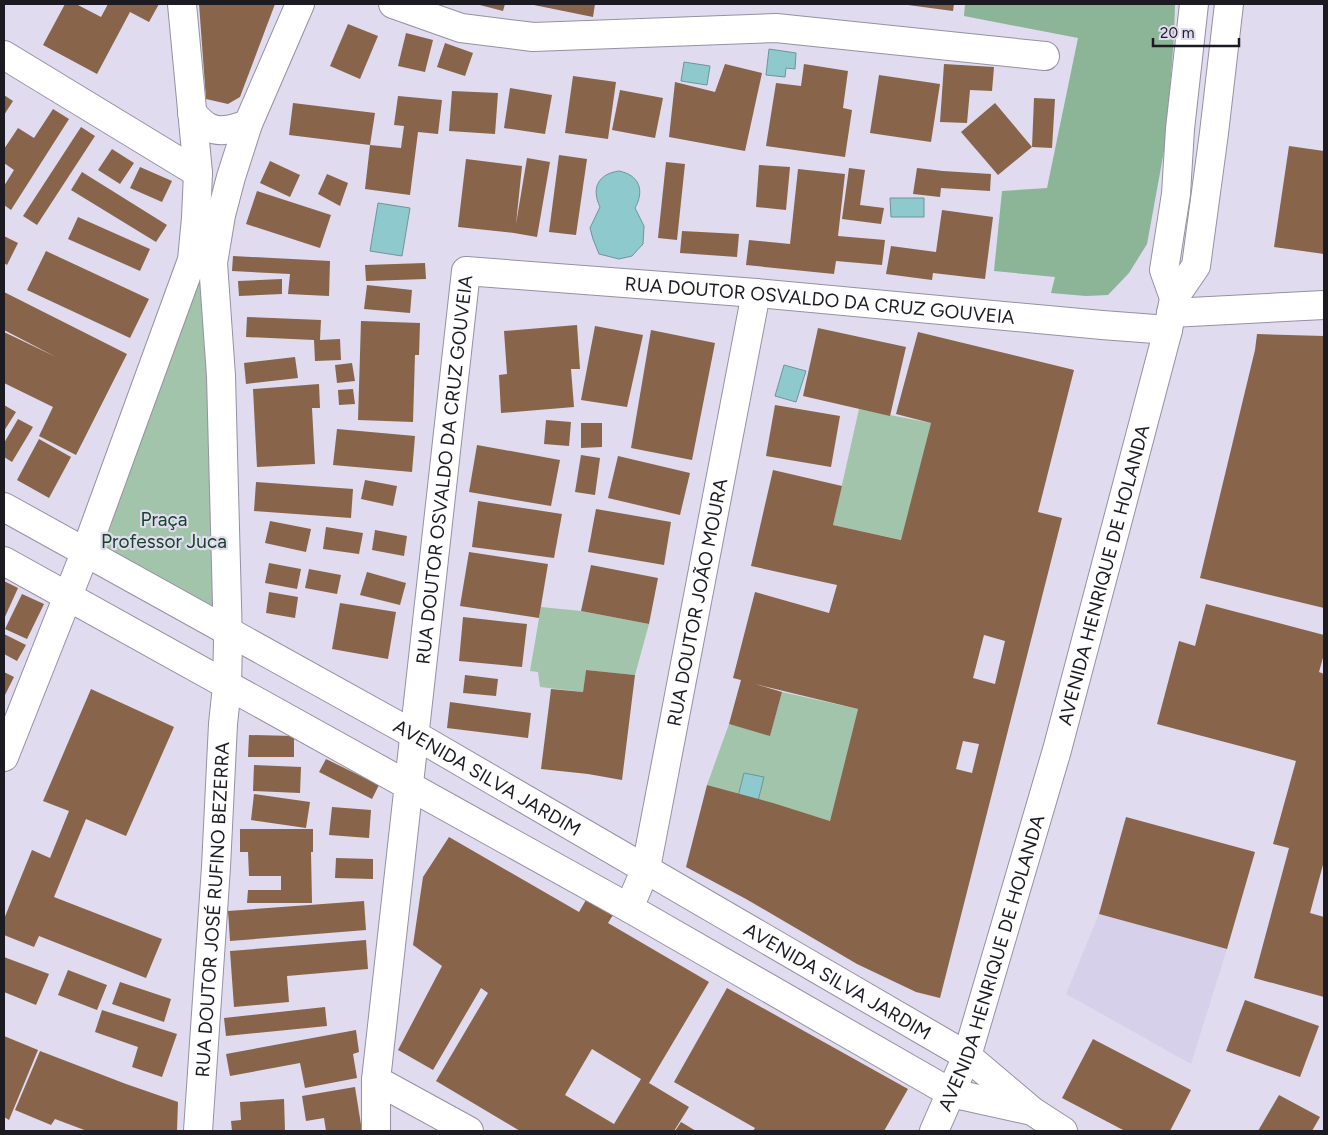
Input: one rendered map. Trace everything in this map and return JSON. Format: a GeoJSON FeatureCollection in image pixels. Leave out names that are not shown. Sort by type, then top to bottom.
{"type":"FeatureCollection","features":[{"type":"Feature","properties":{"kind":"main road"},"geometry":{"type":"LineString","coordinates":[[182,4],[198,174],[196,218],[202,262]]}},
{"type":"Feature","properties":{"kind":"main road"},"geometry":{"type":"LineString","coordinates":[[4,757],[221,215],[248,124],[300,4]]}},
{"type":"Feature","properties":{"kind":"main road"},"geometry":{"type":"LineString","coordinates":[[393,4],[461,28],[533,37],[776,28],[1044,56]]}},
{"type":"Feature","properties":{"kind":"main road"},"geometry":{"type":"LineString","coordinates":[[1171,314],[1164,270],[1176,194],[1180,129],[1194,4]]}},
{"type":"Feature","properties":{"kind":"main road"},"geometry":{"type":"LineString","coordinates":[[1171,314],[1196,266],[1216,123],[1229,4]]}},
{"type":"Feature","properties":{"kind":"main road"},"geometry":{"type":"LineString","coordinates":[[4,55],[198,174]]}},
{"type":"Feature","properties":{"kind":"main road"},"geometry":{"type":"LineString","coordinates":[[192,113],[208,127],[222,131],[248,124]]}},
{"type":"Feature","properties":{"kind":"main road","name":"RUA DOUTOR JOSÉ RUFINO BEZERRA"},"geometry":{"type":"LineString","coordinates":[[198,1131],[216,867],[223,724],[227,686],[228,632],[221,376],[202,262]]}},
{"type":"Feature","properties":{"kind":"main road","name":"RUA DOUTOR OSVALDO DA CRUZ GOUVEIA"},"geometry":{"type":"LineString","coordinates":[[376,1131],[376,1080],[466,271],[756,294],[1102,325],[1171,314],[1324,306]]}},
{"type":"Feature","properties":{"kind":"main road","name":"RUA DOUTOR JOÃO MOURA"},"geometry":{"type":"LineString","coordinates":[[629,908],[646,868],[756,294]]}},
{"type":"Feature","properties":{"kind":"main road","name":"AVENIDA HENRIQUE DE HOLANDA"},"geometry":{"type":"LineString","coordinates":[[934,1131],[967,1056],[1057,750],[1171,314]]}},
{"type":"Feature","properties":{"kind":"main road","name":"AVENIDA SILVA JARDIM"},"geometry":{"type":"LineString","coordinates":[[4,507],[414,735],[967,1056],[1032,1111]]}},
{"type":"Feature","properties":{"kind":"main road"},"geometry":{"type":"LineString","coordinates":[[4,561],[629,908],[951,1093],[1032,1111],[1063,1131]]}},
{"type":"Feature","properties":{"kind":"main road"},"geometry":{"type":"LineString","coordinates":[[376,1080],[469,1131]]}},
{"type":"Feature","properties":{"kind":"shaded area"},"geometry":{"type":"Polygon","coordinates":[[[965,4],[1175,4],[1166,140],[1147,244],[1129,273],[1108,295],[1086,296],[1051,293],[1055,277],[994,271],[1002,191],[1047,188],[1078,38],[964,16],[965,4]]]}},
{"type":"Feature","properties":{"kind":"shaded area"},"geometry":{"type":"Polygon","coordinates":[[[769,49],[796,53],[795,69],[786,68],[785,77],[766,75],[769,49]]]}},
{"type":"Feature","properties":{"kind":"shaded area"},"geometry":{"type":"Polygon","coordinates":[[[684,62],[710,66],[707,85],[681,81],[684,62]]]}},
{"type":"Feature","properties":{"kind":"shaded area"},"geometry":{"type":"Polygon","coordinates":[[[619,171],[631,176],[638,184],[640,195],[635,208],[644,226],[643,244],[632,256],[619,259],[599,254],[590,228],[600,207],[596,194],[598,183],[606,175],[619,171]]]}},
{"type":"Feature","properties":{"kind":"shaded area"},"geometry":{"type":"Polygon","coordinates":[[[890,198],[924,198],[924,217],[891,217],[890,198]]]}},
{"type":"Feature","properties":{"kind":"shaded area"},"geometry":{"type":"Polygon","coordinates":[[[378,203],[410,208],[402,256],[370,251],[378,203]]]}},
{"type":"Feature","properties":{"kind":"shaded area"},"geometry":{"type":"Polygon","coordinates":[[[784,365],[806,371],[796,402],[775,396],[784,365]]]}},
{"type":"Feature","properties":{"kind":"shaded area"},"geometry":{"type":"Polygon","coordinates":[[[744,773],[764,777],[755,813],[735,808],[744,773]]]}},
{"type":"Feature","properties":{"kind":"shaded area"},"geometry":{"type":"Polygon","coordinates":[[[1099,914],[1227,949],[1191,1064],[1066,994],[1099,914]]]}},
{"type":"Feature","properties":{"kind":"green space","name":"Praça Professor Juca"},"geometry":{"type":"Polygon","coordinates":[[[193,279],[204,279],[218,618],[101,555],[193,279]]]}},
{"type":"Feature","properties":{"kind":"green space"},"geometry":{"type":"Polygon","coordinates":[[[859,409],[931,423],[902,540],[833,525],[859,409]]]}},
{"type":"Feature","properties":{"kind":"green space"},"geometry":{"type":"Polygon","coordinates":[[[541,607],[581,611],[649,624],[635,675],[586,670],[583,692],[540,687],[538,672],[530,671],[541,607]]]}},
{"type":"Feature","properties":{"kind":"green space"},"geometry":{"type":"Polygon","coordinates":[[[782,692],[858,709],[830,821],[707,785],[729,724],[770,735],[782,692]]]}},
{"type":"Feature","properties":{"kind":"building"},"geometry":{"type":"Polygon","coordinates":[[[65,4],[76,4],[101,17],[108,4],[159,4],[149,22],[130,12],[97,74],[43,45],[65,4]]]}},
{"type":"Feature","properties":{"kind":"building"},"geometry":{"type":"Polygon","coordinates":[[[199,4],[275,4],[240,97],[228,104],[206,99],[199,4]]]}},
{"type":"Feature","properties":{"kind":"building"},"geometry":{"type":"Polygon","coordinates":[[[476,4],[505,4],[503,11],[476,4]]]}},
{"type":"Feature","properties":{"kind":"building"},"geometry":{"type":"Polygon","coordinates":[[[529,4],[595,4],[593,17],[529,4]]]}},
{"type":"Feature","properties":{"kind":"building"},"geometry":{"type":"Polygon","coordinates":[[[908,4],[954,4],[953,11],[908,4]]]}},
{"type":"Feature","properties":{"kind":"building"},"geometry":{"type":"Polygon","coordinates":[[[348,24],[378,36],[360,79],[330,66],[348,24]]]}},
{"type":"Feature","properties":{"kind":"building"},"geometry":{"type":"Polygon","coordinates":[[[406,33],[433,40],[425,72],[398,66],[406,33]]]}},
{"type":"Feature","properties":{"kind":"building"},"geometry":{"type":"Polygon","coordinates":[[[445,43],[473,53],[465,76],[437,67],[445,43]]]}},
{"type":"Feature","properties":{"kind":"building"},"geometry":{"type":"Polygon","coordinates":[[[725,64],[762,73],[745,151],[669,137],[675,82],[715,92],[725,64]]]}},
{"type":"Feature","properties":{"kind":"building"},"geometry":{"type":"Polygon","coordinates":[[[804,64],[848,71],[843,108],[852,110],[845,157],[766,146],[776,83],[801,86],[804,64]]]}},
{"type":"Feature","properties":{"kind":"building"},"geometry":{"type":"Polygon","coordinates":[[[944,64],[994,67],[992,91],[970,90],[967,123],[940,122],[944,64]]]}},
{"type":"Feature","properties":{"kind":"building"},"geometry":{"type":"Polygon","coordinates":[[[879,75],[940,84],[931,142],[870,133],[879,75]]]}},
{"type":"Feature","properties":{"kind":"building"},"geometry":{"type":"Polygon","coordinates":[[[573,76],[616,82],[608,139],[565,133],[573,76]]]}},
{"type":"Feature","properties":{"kind":"building"},"geometry":{"type":"Polygon","coordinates":[[[510,88],[552,95],[545,134],[504,128],[510,88]]]}},
{"type":"Feature","properties":{"kind":"building"},"geometry":{"type":"Polygon","coordinates":[[[620,90],[663,98],[655,138],[612,130],[620,90]]]}},
{"type":"Feature","properties":{"kind":"building"},"geometry":{"type":"Polygon","coordinates":[[[452,91],[498,93],[495,134],[449,131],[452,91]]]}},
{"type":"Feature","properties":{"kind":"building"},"geometry":{"type":"Polygon","coordinates":[[[4,95],[13,101],[4,115],[4,95]]]}},
{"type":"Feature","properties":{"kind":"building"},"geometry":{"type":"Polygon","coordinates":[[[398,96],[442,100],[438,134],[418,132],[410,195],[365,189],[370,145],[401,148],[404,126],[394,125],[398,96]]]}},
{"type":"Feature","properties":{"kind":"building"},"geometry":{"type":"Polygon","coordinates":[[[1034,98],[1055,99],[1052,148],[1032,147],[1034,98]]]}},
{"type":"Feature","properties":{"kind":"building"},"geometry":{"type":"Polygon","coordinates":[[[293,103],[375,113],[370,145],[289,135],[293,103]]]}},
{"type":"Feature","properties":{"kind":"building"},"geometry":{"type":"Polygon","coordinates":[[[995,103],[1032,147],[998,175],[961,132],[995,103]]]}},
{"type":"Feature","properties":{"kind":"building"},"geometry":{"type":"Polygon","coordinates":[[[53,109],[69,119],[11,210],[4,205],[4,186],[14,170],[4,163],[4,149],[18,128],[34,138],[53,109]]]}},
{"type":"Feature","properties":{"kind":"building"},"geometry":{"type":"Polygon","coordinates":[[[81,127],[95,136],[37,225],[23,216],[81,127]]]}},
{"type":"Feature","properties":{"kind":"building"},"geometry":{"type":"Polygon","coordinates":[[[1289,146],[1324,151],[1324,254],[1274,247],[1289,146]]]}},
{"type":"Feature","properties":{"kind":"building"},"geometry":{"type":"Polygon","coordinates":[[[112,149],[134,163],[120,184],[98,170],[112,149]]]}},
{"type":"Feature","properties":{"kind":"building"},"geometry":{"type":"Polygon","coordinates":[[[559,155],[587,159],[576,235],[549,232],[559,155]]]}},
{"type":"Feature","properties":{"kind":"building"},"geometry":{"type":"Polygon","coordinates":[[[527,158],[550,162],[537,237],[458,227],[466,159],[522,166],[516,224],[527,158]]]}},
{"type":"Feature","properties":{"kind":"building"},"geometry":{"type":"Polygon","coordinates":[[[270,161],[300,175],[290,197],[260,183],[270,161]]]}},
{"type":"Feature","properties":{"kind":"building"},"geometry":{"type":"Polygon","coordinates":[[[666,162],[685,164],[677,240],[658,238],[666,162]]]}},
{"type":"Feature","properties":{"kind":"building"},"geometry":{"type":"Polygon","coordinates":[[[759,165],[790,167],[786,210],[756,207],[759,165]]]}},
{"type":"Feature","properties":{"kind":"building"},"geometry":{"type":"Polygon","coordinates":[[[140,167],[172,181],[162,202],[130,188],[140,167]]]}},
{"type":"Feature","properties":{"kind":"building"},"geometry":{"type":"Polygon","coordinates":[[[849,168],[865,170],[860,205],[884,208],[881,224],[842,219],[849,168]]]}},
{"type":"Feature","properties":{"kind":"building"},"geometry":{"type":"Polygon","coordinates":[[[917,168],[991,174],[990,191],[941,188],[940,197],[913,194],[917,168]]]}},
{"type":"Feature","properties":{"kind":"building"},"geometry":{"type":"Polygon","coordinates":[[[798,169],[845,174],[838,236],[885,240],[882,265],[836,261],[834,274],[746,265],[749,240],[790,244],[798,169]]]}},
{"type":"Feature","properties":{"kind":"building"},"geometry":{"type":"Polygon","coordinates":[[[82,172],[167,225],[156,242],[71,190],[82,172]]]}},
{"type":"Feature","properties":{"kind":"building"},"geometry":{"type":"Polygon","coordinates":[[[327,174],[348,183],[340,206],[318,194],[327,174]]]}},
{"type":"Feature","properties":{"kind":"building"},"geometry":{"type":"Polygon","coordinates":[[[257,191],[331,215],[320,248],[246,224],[257,191]]]}},
{"type":"Feature","properties":{"kind":"building"},"geometry":{"type":"Polygon","coordinates":[[[942,210],[993,217],[985,279],[933,273],[932,280],[886,274],[891,246],[936,252],[942,210]]]}},
{"type":"Feature","properties":{"kind":"building"},"geometry":{"type":"Polygon","coordinates":[[[78,217],[150,249],[140,271],[68,239],[78,217]]]}},
{"type":"Feature","properties":{"kind":"building"},"geometry":{"type":"Polygon","coordinates":[[[682,231],[739,234],[737,257],[680,253],[682,231]]]}},
{"type":"Feature","properties":{"kind":"building"},"geometry":{"type":"Polygon","coordinates":[[[4,236],[18,243],[7,265],[4,263],[4,236]]]}},
{"type":"Feature","properties":{"kind":"building"},"geometry":{"type":"Polygon","coordinates":[[[46,251],[149,299],[130,338],[27,290],[46,251]]]}},
{"type":"Feature","properties":{"kind":"building"},"geometry":{"type":"Polygon","coordinates":[[[233,256],[330,261],[329,296],[288,294],[290,274],[232,271],[233,256]]]}},
{"type":"Feature","properties":{"kind":"building"},"geometry":{"type":"Polygon","coordinates":[[[425,263],[426,279],[366,281],[365,265],[425,263]]]}},
{"type":"Feature","properties":{"kind":"building"},"geometry":{"type":"Polygon","coordinates":[[[282,279],[282,294],[239,296],[238,281],[282,279]]]}},
{"type":"Feature","properties":{"kind":"building"},"geometry":{"type":"Polygon","coordinates":[[[367,285],[412,290],[410,313],[364,309],[367,285]]]}},
{"type":"Feature","properties":{"kind":"building"},"geometry":{"type":"Polygon","coordinates":[[[4,292],[127,354],[76,455],[39,436],[53,407],[4,383],[4,332],[56,357],[4,330],[4,292]]]}},
{"type":"Feature","properties":{"kind":"building"},"geometry":{"type":"Polygon","coordinates":[[[247,317],[321,320],[320,340],[340,339],[341,360],[315,361],[314,340],[246,337],[247,317]]]}},
{"type":"Feature","properties":{"kind":"building"},"geometry":{"type":"Polygon","coordinates":[[[361,321],[420,323],[419,355],[415,355],[413,422],[358,420],[361,321]]]}},
{"type":"Feature","properties":{"kind":"building"},"geometry":{"type":"Polygon","coordinates":[[[577,325],[580,369],[571,369],[574,407],[501,413],[499,375],[507,374],[504,331],[577,325]]]}},
{"type":"Feature","properties":{"kind":"building"},"geometry":{"type":"Polygon","coordinates":[[[595,326],[643,335],[627,407],[581,400],[595,326]]]}},
{"type":"Feature","properties":{"kind":"building"},"geometry":{"type":"Polygon","coordinates":[[[818,328],[906,347],[890,416],[803,396],[818,328]]]}},
{"type":"Feature","properties":{"kind":"building"},"geometry":{"type":"Polygon","coordinates":[[[651,330],[715,343],[692,460],[631,448],[651,330]]]}},
{"type":"Feature","properties":{"kind":"building"},"geometry":{"type":"Polygon","coordinates":[[[918,332],[1074,370],[1038,512],[1062,518],[940,998],[916,992],[857,964],[746,899],[686,867],[707,785],[830,821],[858,709],[755,684],[782,692],[770,736],[729,724],[741,680],[733,678],[755,592],[829,613],[837,585],[751,566],[773,470],[842,486],[833,525],[901,540],[931,423],[896,414],[918,332]],[[984,635],[973,678],[995,684],[1005,641],[984,635]],[[963,741],[956,769],[972,773],[979,744],[963,741]]]}},
{"type":"Feature","properties":{"kind":"building"},"geometry":{"type":"Polygon","coordinates":[[[1257,334],[1324,336],[1324,608],[1200,578],[1255,350],[1257,334]]]}},
{"type":"Feature","properties":{"kind":"building"},"geometry":{"type":"Polygon","coordinates":[[[295,357],[298,378],[246,384],[244,363],[295,357]]]}},
{"type":"Feature","properties":{"kind":"building"},"geometry":{"type":"Polygon","coordinates":[[[352,363],[355,381],[337,383],[335,365],[352,363]]]}},
{"type":"Feature","properties":{"kind":"building"},"geometry":{"type":"Polygon","coordinates":[[[319,384],[320,408],[312,408],[315,464],[257,467],[253,389],[319,384]]]}},
{"type":"Feature","properties":{"kind":"building"},"geometry":{"type":"Polygon","coordinates":[[[353,389],[355,404],[339,405],[338,390],[353,389]]]}},
{"type":"Feature","properties":{"kind":"building"},"geometry":{"type":"Polygon","coordinates":[[[4,405],[16,412],[4,431],[4,405]]]}},
{"type":"Feature","properties":{"kind":"building"},"geometry":{"type":"Polygon","coordinates":[[[775,405],[840,416],[831,467],[766,456],[775,405]]]}},
{"type":"Feature","properties":{"kind":"building"},"geometry":{"type":"Polygon","coordinates":[[[18,419],[33,427],[12,462],[4,457],[4,443],[18,419]]]}},
{"type":"Feature","properties":{"kind":"building"},"geometry":{"type":"Polygon","coordinates":[[[546,420],[571,422],[569,446],[544,444],[546,420]]]}},
{"type":"Feature","properties":{"kind":"building"},"geometry":{"type":"Polygon","coordinates":[[[581,423],[602,423],[602,447],[581,448],[581,423]]]}},
{"type":"Feature","properties":{"kind":"building"},"geometry":{"type":"Polygon","coordinates":[[[337,429],[415,436],[412,472],[333,465],[337,429]]]}},
{"type":"Feature","properties":{"kind":"building"},"geometry":{"type":"Polygon","coordinates":[[[39,439],[71,457],[49,498],[17,480],[39,439]]]}},
{"type":"Feature","properties":{"kind":"building"},"geometry":{"type":"Polygon","coordinates":[[[477,445],[560,460],[551,506],[469,492],[477,445]]]}},
{"type":"Feature","properties":{"kind":"building"},"geometry":{"type":"Polygon","coordinates":[[[581,455],[600,458],[595,495],[575,492],[581,455]]]}},
{"type":"Feature","properties":{"kind":"building"},"geometry":{"type":"Polygon","coordinates":[[[618,456],[690,473],[680,515],[608,498],[618,456]]]}},
{"type":"Feature","properties":{"kind":"building"},"geometry":{"type":"Polygon","coordinates":[[[365,480],[397,486],[393,506],[361,499],[365,480]]]}},
{"type":"Feature","properties":{"kind":"building"},"geometry":{"type":"Polygon","coordinates":[[[256,482],[353,489],[351,518],[254,511],[256,482]]]}},
{"type":"Feature","properties":{"kind":"building"},"geometry":{"type":"Polygon","coordinates":[[[478,501],[562,514],[554,558],[472,547],[478,501]]]}},
{"type":"Feature","properties":{"kind":"building"},"geometry":{"type":"Polygon","coordinates":[[[596,509],[671,522],[664,565],[588,552],[596,509]]]}},
{"type":"Feature","properties":{"kind":"building"},"geometry":{"type":"Polygon","coordinates":[[[270,521],[311,529],[306,552],[265,543],[270,521]]]}},
{"type":"Feature","properties":{"kind":"building"},"geometry":{"type":"Polygon","coordinates":[[[326,527],[363,533],[359,554],[323,549],[326,527]]]}},
{"type":"Feature","properties":{"kind":"building"},"geometry":{"type":"Polygon","coordinates":[[[375,530],[407,536],[404,556],[372,550],[375,530]]]}},
{"type":"Feature","properties":{"kind":"building"},"geometry":{"type":"Polygon","coordinates":[[[469,552],[548,564],[539,618],[460,606],[469,552]]]}},
{"type":"Feature","properties":{"kind":"building"},"geometry":{"type":"Polygon","coordinates":[[[269,563],[301,569],[297,589],[265,583],[269,563]]]}},
{"type":"Feature","properties":{"kind":"building"},"geometry":{"type":"Polygon","coordinates":[[[591,565],[658,578],[649,624],[581,611],[591,565]]]}},
{"type":"Feature","properties":{"kind":"building"},"geometry":{"type":"Polygon","coordinates":[[[309,569],[341,575],[337,594],[305,588],[309,569]]]}},
{"type":"Feature","properties":{"kind":"building"},"geometry":{"type":"Polygon","coordinates":[[[367,572],[406,583],[400,605],[360,595],[367,572]]]}},
{"type":"Feature","properties":{"kind":"building"},"geometry":{"type":"Polygon","coordinates":[[[4,581],[18,588],[4,619],[4,581]]]}},
{"type":"Feature","properties":{"kind":"building"},"geometry":{"type":"Polygon","coordinates":[[[269,592],[298,597],[295,618],[266,613],[269,592]]]}},
{"type":"Feature","properties":{"kind":"building"},"geometry":{"type":"Polygon","coordinates":[[[22,594],[44,604],[27,639],[5,629],[22,594]]]}},
{"type":"Feature","properties":{"kind":"building"},"geometry":{"type":"Polygon","coordinates":[[[340,603],[396,612],[388,659],[332,649],[340,603]]]}},
{"type":"Feature","properties":{"kind":"building"},"geometry":{"type":"Polygon","coordinates":[[[1206,604],[1324,635],[1324,654],[1319,672],[1324,674],[1324,861],[1310,913],[1324,917],[1324,997],[1254,978],[1289,848],[1273,844],[1296,761],[1157,724],[1179,641],[1195,646],[1206,604]]]}},
{"type":"Feature","properties":{"kind":"building"},"geometry":{"type":"Polygon","coordinates":[[[463,617],[527,624],[522,667],[459,661],[463,617]]]}},
{"type":"Feature","properties":{"kind":"building"},"geometry":{"type":"Polygon","coordinates":[[[4,634],[26,645],[17,661],[4,654],[4,634]]]}},
{"type":"Feature","properties":{"kind":"building"},"geometry":{"type":"Polygon","coordinates":[[[586,670],[635,675],[622,780],[541,769],[551,689],[583,692],[586,670]]]}},
{"type":"Feature","properties":{"kind":"building"},"geometry":{"type":"Polygon","coordinates":[[[4,672],[14,677],[5,695],[4,695],[4,672]]]}},
{"type":"Feature","properties":{"kind":"building"},"geometry":{"type":"Polygon","coordinates":[[[465,675],[498,679],[496,696],[463,693],[465,675]]]}},
{"type":"Feature","properties":{"kind":"building"},"geometry":{"type":"Polygon","coordinates":[[[91,689],[174,727],[126,836],[86,819],[54,897],[162,939],[146,978],[39,936],[34,947],[4,935],[4,919],[32,850],[50,858],[69,811],[43,801],[91,689]]]}},
{"type":"Feature","properties":{"kind":"building"},"geometry":{"type":"Polygon","coordinates":[[[450,702],[531,713],[528,738],[447,728],[450,702]]]}},
{"type":"Feature","properties":{"kind":"building"},"geometry":{"type":"Polygon","coordinates":[[[249,735],[294,736],[294,757],[248,757],[249,735]]]}},
{"type":"Feature","properties":{"kind":"building"},"geometry":{"type":"Polygon","coordinates":[[[326,759],[379,785],[372,799],[319,772],[326,759]]]}},
{"type":"Feature","properties":{"kind":"building"},"geometry":{"type":"Polygon","coordinates":[[[254,765],[301,767],[300,793],[253,791],[254,765]]]}},
{"type":"Feature","properties":{"kind":"building"},"geometry":{"type":"Polygon","coordinates":[[[254,794],[310,802],[306,828],[251,820],[254,794]]]}},
{"type":"Feature","properties":{"kind":"building"},"geometry":{"type":"Polygon","coordinates":[[[332,807],[371,810],[369,838],[329,835],[332,807]]]}},
{"type":"Feature","properties":{"kind":"building"},"geometry":{"type":"Polygon","coordinates":[[[1126,817],[1255,852],[1227,949],[1099,914],[1126,817]]]}},
{"type":"Feature","properties":{"kind":"building"},"geometry":{"type":"Polygon","coordinates":[[[240,829],[313,829],[313,852],[311,852],[312,903],[247,903],[248,890],[281,890],[281,876],[249,876],[248,852],[240,852],[240,829]]]}},
{"type":"Feature","properties":{"kind":"building"},"geometry":{"type":"Polygon","coordinates":[[[449,837],[579,912],[586,900],[613,915],[608,923],[709,982],[649,1083],[689,1107],[674,1131],[520,1131],[436,1081],[488,993],[481,988],[433,1070],[398,1050],[442,966],[413,945],[423,877],[449,837]],[[592,1049],[565,1095],[614,1124],[641,1079],[592,1049]]]}},
{"type":"Feature","properties":{"kind":"building"},"geometry":{"type":"Polygon","coordinates":[[[336,858],[373,859],[373,879],[335,878],[336,858]]]}},
{"type":"Feature","properties":{"kind":"building"},"geometry":{"type":"Polygon","coordinates":[[[364,901],[366,930],[230,941],[228,911],[364,901]]]}},
{"type":"Feature","properties":{"kind":"building"},"geometry":{"type":"Polygon","coordinates":[[[366,940],[368,969],[287,976],[289,1002],[234,1007],[230,951],[366,940]]]}},
{"type":"Feature","properties":{"kind":"building"},"geometry":{"type":"Polygon","coordinates":[[[4,957],[49,974],[36,1005],[4,992],[4,957]]]}},
{"type":"Feature","properties":{"kind":"building"},"geometry":{"type":"Polygon","coordinates":[[[68,970],[107,985],[97,1010],[58,995],[68,970]]]}},
{"type":"Feature","properties":{"kind":"building"},"geometry":{"type":"Polygon","coordinates":[[[120,982],[171,999],[164,1022],[112,1004],[120,982]]]}},
{"type":"Feature","properties":{"kind":"building"},"geometry":{"type":"Polygon","coordinates":[[[727,988],[908,1089],[884,1131],[753,1131],[755,1128],[674,1082],[727,988]]]}},
{"type":"Feature","properties":{"kind":"building"},"geometry":{"type":"Polygon","coordinates":[[[1245,1000],[1319,1026],[1300,1077],[1226,1051],[1245,1000]]]}},
{"type":"Feature","properties":{"kind":"building"},"geometry":{"type":"Polygon","coordinates":[[[325,1007],[327,1026],[226,1036],[224,1018],[325,1007]]]}},
{"type":"Feature","properties":{"kind":"building"},"geometry":{"type":"Polygon","coordinates":[[[102,1010],[177,1034],[162,1077],[132,1067],[138,1047],[95,1032],[102,1010]]]}},
{"type":"Feature","properties":{"kind":"building"},"geometry":{"type":"Polygon","coordinates":[[[356,1030],[359,1052],[353,1054],[357,1078],[305,1088],[300,1063],[230,1076],[226,1054],[356,1030]]]}},
{"type":"Feature","properties":{"kind":"building"},"geometry":{"type":"Polygon","coordinates":[[[4,1036],[38,1050],[9,1120],[4,1117],[4,1036]]]}},
{"type":"Feature","properties":{"kind":"building"},"geometry":{"type":"Polygon","coordinates":[[[1093,1039],[1191,1090],[1170,1131],[1125,1131],[1062,1098],[1093,1039]]]}},
{"type":"Feature","properties":{"kind":"building"},"geometry":{"type":"Polygon","coordinates":[[[40,1051],[178,1102],[177,1131],[87,1131],[55,1119],[51,1125],[15,1110],[40,1051]]]}},
{"type":"Feature","properties":{"kind":"building"},"geometry":{"type":"Polygon","coordinates":[[[355,1087],[362,1131],[326,1131],[324,1118],[306,1121],[302,1096],[355,1087]]]}},
{"type":"Feature","properties":{"kind":"building"},"geometry":{"type":"Polygon","coordinates":[[[1279,1095],[1320,1117],[1312,1131],[1258,1131],[1279,1095]]]}},
{"type":"Feature","properties":{"kind":"building"},"geometry":{"type":"Polygon","coordinates":[[[284,1099],[285,1131],[232,1131],[231,1121],[241,1120],[240,1102],[284,1099]]]}},
{"type":"Feature","properties":{"kind":"building"},"geometry":{"type":"Polygon","coordinates":[[[681,1122],[696,1131],[675,1131],[681,1122]]]}}]}
